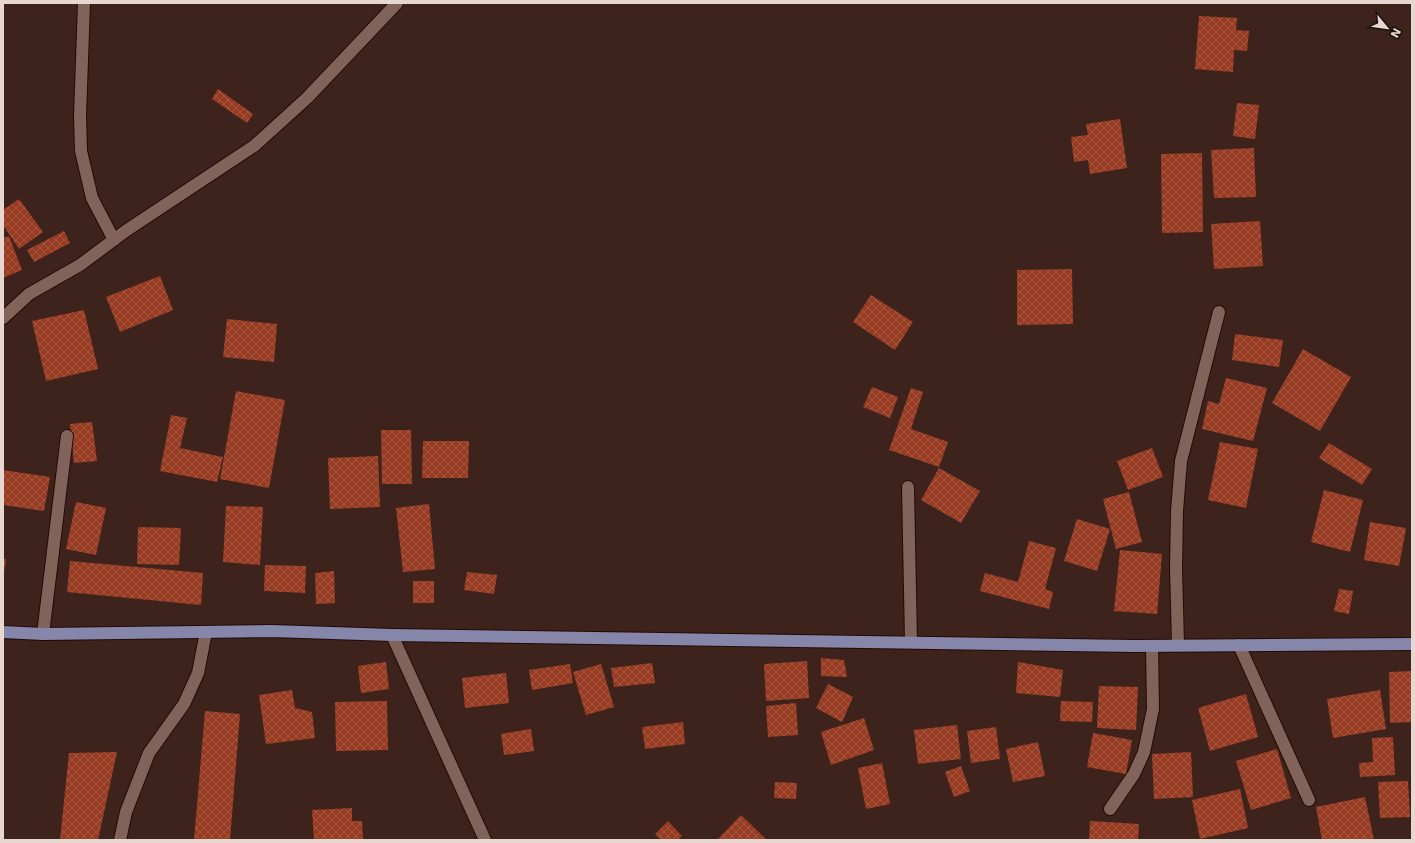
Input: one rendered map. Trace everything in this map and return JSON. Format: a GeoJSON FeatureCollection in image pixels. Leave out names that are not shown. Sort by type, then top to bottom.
{"type":"FeatureCollection","features":[{"type":"Feature","properties":{"kind":"main road"},"geometry":{"type":"LineString","coordinates":[[3,632],[43,634],[272,631],[392,635],[1152,646],[1412,644]]}},
{"type":"Feature","properties":{"kind":"street"},"geometry":{"type":"LineString","coordinates":[[84,3],[80,116],[81,151],[92,198],[114,240]]}},
{"type":"Feature","properties":{"kind":"street"},"geometry":{"type":"LineString","coordinates":[[3,318],[29,294],[80,265],[114,240],[254,146],[307,98],[397,3]]}},
{"type":"Feature","properties":{"kind":"street"},"geometry":{"type":"LineString","coordinates":[[1178,645],[1176,568],[1177,511],[1181,462],[1219,312]]}},
{"type":"Feature","properties":{"kind":"street"},"geometry":{"type":"LineString","coordinates":[[43,634],[68,436]]}},
{"type":"Feature","properties":{"kind":"street"},"geometry":{"type":"LineString","coordinates":[[908,487],[911,642]]}},
{"type":"Feature","properties":{"kind":"street"},"geometry":{"type":"LineString","coordinates":[[120,840],[126,812],[149,753],[184,704],[198,673],[206,632]]}},
{"type":"Feature","properties":{"kind":"street"},"geometry":{"type":"LineString","coordinates":[[392,635],[485,840]]}},
{"type":"Feature","properties":{"kind":"street"},"geometry":{"type":"LineString","coordinates":[[1239,645],[1309,800]]}},
{"type":"Feature","properties":{"kind":"street"},"geometry":{"type":"LineString","coordinates":[[1110,808],[1134,774],[1144,752],[1153,709],[1152,646]]}},
{"type":"Feature","properties":{"kind":"building"},"geometry":{"type":"Polygon","coordinates":[[[1199,16],[1237,18],[1236,30],[1249,31],[1247,51],[1234,50],[1233,72],[1195,69],[1199,16]]]}},
{"type":"Feature","properties":{"kind":"building"},"geometry":{"type":"Polygon","coordinates":[[[218,89],[253,114],[247,123],[212,99],[218,89]]]}},
{"type":"Feature","properties":{"kind":"building"},"geometry":{"type":"Polygon","coordinates":[[[1237,103],[1259,105],[1255,139],[1233,136],[1237,103]]]}},
{"type":"Feature","properties":{"kind":"building"},"geometry":{"type":"Polygon","coordinates":[[[1120,119],[1127,168],[1090,174],[1088,160],[1074,162],[1071,137],[1088,135],[1086,124],[1120,119]]]}},
{"type":"Feature","properties":{"kind":"building"},"geometry":{"type":"Polygon","coordinates":[[[1254,148],[1256,197],[1214,198],[1211,150],[1254,148]]]}},
{"type":"Feature","properties":{"kind":"building"},"geometry":{"type":"Polygon","coordinates":[[[1202,153],[1203,232],[1162,233],[1161,154],[1202,153]]]}},
{"type":"Feature","properties":{"kind":"building"},"geometry":{"type":"Polygon","coordinates":[[[19,199],[43,232],[19,249],[3,225],[3,210],[19,199]]]}},
{"type":"Feature","properties":{"kind":"building"},"geometry":{"type":"Polygon","coordinates":[[[1260,221],[1263,266],[1214,269],[1211,224],[1260,221]]]}},
{"type":"Feature","properties":{"kind":"building"},"geometry":{"type":"Polygon","coordinates":[[[64,231],[70,243],[34,262],[27,250],[64,231]]]}},
{"type":"Feature","properties":{"kind":"building"},"geometry":{"type":"Polygon","coordinates":[[[9,236],[22,270],[3,278],[3,238],[9,236]]]}},
{"type":"Feature","properties":{"kind":"building"},"geometry":{"type":"Polygon","coordinates":[[[1072,269],[1073,324],[1017,325],[1017,270],[1072,269]]]}},
{"type":"Feature","properties":{"kind":"building"},"geometry":{"type":"Polygon","coordinates":[[[160,276],[173,310],[120,332],[106,297],[160,276]]]}},
{"type":"Feature","properties":{"kind":"building"},"geometry":{"type":"Polygon","coordinates":[[[871,295],[913,322],[895,350],[853,322],[871,295]]]}},
{"type":"Feature","properties":{"kind":"building"},"geometry":{"type":"Polygon","coordinates":[[[84,310],[98,369],[46,381],[32,321],[84,310]]]}},
{"type":"Feature","properties":{"kind":"building"},"geometry":{"type":"Polygon","coordinates":[[[227,319],[277,324],[274,362],[223,357],[227,319]]]}},
{"type":"Feature","properties":{"kind":"building"},"geometry":{"type":"Polygon","coordinates":[[[1235,334],[1283,340],[1279,367],[1232,360],[1235,334]]]}},
{"type":"Feature","properties":{"kind":"building"},"geometry":{"type":"Polygon","coordinates":[[[1303,349],[1351,377],[1320,431],[1272,403],[1303,349]]]}},
{"type":"Feature","properties":{"kind":"building"},"geometry":{"type":"Polygon","coordinates":[[[1226,378],[1267,388],[1253,441],[1202,429],[1208,401],[1219,404],[1226,378]]]}},
{"type":"Feature","properties":{"kind":"building"},"geometry":{"type":"Polygon","coordinates":[[[872,387],[898,397],[890,418],[863,407],[872,387]]]}},
{"type":"Feature","properties":{"kind":"building"},"geometry":{"type":"Polygon","coordinates":[[[911,388],[923,392],[911,429],[948,442],[939,467],[889,450],[911,388]]]}},
{"type":"Feature","properties":{"kind":"building"},"geometry":{"type":"Polygon","coordinates":[[[236,391],[285,400],[269,488],[220,479],[236,391]]]}},
{"type":"Feature","properties":{"kind":"building"},"geometry":{"type":"Polygon","coordinates":[[[171,415],[187,418],[180,448],[223,457],[217,482],[160,471],[171,415]]]}},
{"type":"Feature","properties":{"kind":"building"},"geometry":{"type":"Polygon","coordinates":[[[92,422],[97,461],[74,463],[70,424],[92,422]]]}},
{"type":"Feature","properties":{"kind":"building"},"geometry":{"type":"Polygon","coordinates":[[[381,430],[411,430],[412,484],[382,484],[381,430]]]}},
{"type":"Feature","properties":{"kind":"building"},"geometry":{"type":"Polygon","coordinates":[[[423,441],[469,441],[468,478],[422,478],[423,441]]]}},
{"type":"Feature","properties":{"kind":"building"},"geometry":{"type":"Polygon","coordinates":[[[1220,442],[1258,449],[1246,508],[1208,500],[1220,442]]]}},
{"type":"Feature","properties":{"kind":"building"},"geometry":{"type":"Polygon","coordinates":[[[1329,443],[1372,469],[1362,485],[1319,458],[1329,443]]]}},
{"type":"Feature","properties":{"kind":"building"},"geometry":{"type":"Polygon","coordinates":[[[1152,448],[1163,477],[1128,490],[1117,461],[1152,448]]]}},
{"type":"Feature","properties":{"kind":"building"},"geometry":{"type":"Polygon","coordinates":[[[378,456],[380,507],[330,509],[328,458],[378,456]]]}},
{"type":"Feature","properties":{"kind":"building"},"geometry":{"type":"Polygon","coordinates":[[[939,468],[980,491],[961,523],[921,500],[939,468]]]}},
{"type":"Feature","properties":{"kind":"building"},"geometry":{"type":"Polygon","coordinates":[[[3,470],[50,477],[44,511],[3,505],[3,470]]]}},
{"type":"Feature","properties":{"kind":"building"},"geometry":{"type":"Polygon","coordinates":[[[1324,490],[1363,500],[1350,552],[1311,542],[1324,490]]]}},
{"type":"Feature","properties":{"kind":"building"},"geometry":{"type":"Polygon","coordinates":[[[1129,492],[1142,542],[1116,549],[1103,499],[1129,492]]]}},
{"type":"Feature","properties":{"kind":"building"},"geometry":{"type":"Polygon","coordinates":[[[76,502],[106,508],[96,555],[66,549],[76,502]]]}},
{"type":"Feature","properties":{"kind":"building"},"geometry":{"type":"Polygon","coordinates":[[[429,504],[435,569],[403,572],[396,508],[429,504]]]}},
{"type":"Feature","properties":{"kind":"building"},"geometry":{"type":"Polygon","coordinates":[[[226,506],[263,507],[260,565],[223,562],[226,506]]]}},
{"type":"Feature","properties":{"kind":"building"},"geometry":{"type":"Polygon","coordinates":[[[1077,519],[1110,529],[1097,571],[1064,561],[1077,519]]]}},
{"type":"Feature","properties":{"kind":"building"},"geometry":{"type":"Polygon","coordinates":[[[1370,522],[1406,528],[1399,566],[1364,560],[1370,522]]]}},
{"type":"Feature","properties":{"kind":"building"},"geometry":{"type":"Polygon","coordinates":[[[138,527],[181,528],[179,565],[137,564],[138,527]]]}},
{"type":"Feature","properties":{"kind":"building"},"geometry":{"type":"Polygon","coordinates":[[[1029,541],[1056,548],[1045,589],[1053,592],[1049,609],[980,591],[985,573],[1018,582],[1029,541]]]}},
{"type":"Feature","properties":{"kind":"building"},"geometry":{"type":"Polygon","coordinates":[[[1120,550],[1162,554],[1157,614],[1114,611],[1120,550]]]}},
{"type":"Feature","properties":{"kind":"building"},"geometry":{"type":"Polygon","coordinates":[[[3,559],[6,559],[4,573],[3,573],[3,559]]]}},
{"type":"Feature","properties":{"kind":"building"},"geometry":{"type":"Polygon","coordinates":[[[70,561],[203,573],[201,605],[67,592],[70,561]]]}},
{"type":"Feature","properties":{"kind":"building"},"geometry":{"type":"Polygon","coordinates":[[[265,565],[306,566],[305,593],[264,591],[265,565]]]}},
{"type":"Feature","properties":{"kind":"building"},"geometry":{"type":"Polygon","coordinates":[[[334,571],[335,603],[316,604],[315,573],[334,571]]]}},
{"type":"Feature","properties":{"kind":"building"},"geometry":{"type":"Polygon","coordinates":[[[467,572],[497,575],[494,594],[464,590],[467,572]]]}},
{"type":"Feature","properties":{"kind":"building"},"geometry":{"type":"Polygon","coordinates":[[[413,581],[434,581],[434,603],[413,603],[413,581]]]}},
{"type":"Feature","properties":{"kind":"building"},"geometry":{"type":"Polygon","coordinates":[[[1339,589],[1353,591],[1349,614],[1334,611],[1339,589]]]}},
{"type":"Feature","properties":{"kind":"building"},"geometry":{"type":"Polygon","coordinates":[[[821,658],[844,660],[847,677],[821,676],[821,658]]]}},
{"type":"Feature","properties":{"kind":"building"},"geometry":{"type":"Polygon","coordinates":[[[807,661],[809,698],[766,701],[764,664],[807,661]]]}},
{"type":"Feature","properties":{"kind":"building"},"geometry":{"type":"Polygon","coordinates":[[[386,662],[389,689],[361,693],[358,666],[386,662]]]}},
{"type":"Feature","properties":{"kind":"building"},"geometry":{"type":"Polygon","coordinates":[[[1018,662],[1063,670],[1060,697],[1016,693],[1018,662]]]}},
{"type":"Feature","properties":{"kind":"building"},"geometry":{"type":"Polygon","coordinates":[[[652,663],[655,683],[614,687],[611,668],[652,663]]]}},
{"type":"Feature","properties":{"kind":"building"},"geometry":{"type":"Polygon","coordinates":[[[570,664],[573,683],[532,690],[529,670],[570,664]]]}},
{"type":"Feature","properties":{"kind":"building"},"geometry":{"type":"Polygon","coordinates":[[[601,664],[614,707],[586,715],[573,672],[601,664]]]}},
{"type":"Feature","properties":{"kind":"building"},"geometry":{"type":"Polygon","coordinates":[[[1412,671],[1412,722],[1390,723],[1389,672],[1412,671]]]}},
{"type":"Feature","properties":{"kind":"building"},"geometry":{"type":"Polygon","coordinates":[[[506,673],[509,703],[465,708],[462,678],[506,673]]]}},
{"type":"Feature","properties":{"kind":"building"},"geometry":{"type":"Polygon","coordinates":[[[828,684],[853,697],[842,722],[816,708],[828,684]]]}},
{"type":"Feature","properties":{"kind":"building"},"geometry":{"type":"Polygon","coordinates":[[[1099,686],[1138,687],[1136,730],[1097,728],[1099,686]]]}},
{"type":"Feature","properties":{"kind":"building"},"geometry":{"type":"Polygon","coordinates":[[[292,690],[295,708],[312,712],[315,738],[266,744],[259,695],[292,690]]]}},
{"type":"Feature","properties":{"kind":"building"},"geometry":{"type":"Polygon","coordinates":[[[1380,690],[1386,729],[1333,738],[1327,699],[1380,690]]]}},
{"type":"Feature","properties":{"kind":"building"},"geometry":{"type":"Polygon","coordinates":[[[1246,694],[1258,737],[1210,751],[1198,708],[1246,694]]]}},
{"type":"Feature","properties":{"kind":"building"},"geometry":{"type":"Polygon","coordinates":[[[387,701],[388,750],[336,751],[335,702],[387,701]]]}},
{"type":"Feature","properties":{"kind":"building"},"geometry":{"type":"Polygon","coordinates":[[[1061,701],[1093,702],[1092,722],[1060,721],[1061,701]]]}},
{"type":"Feature","properties":{"kind":"building"},"geometry":{"type":"Polygon","coordinates":[[[796,703],[798,735],[768,737],[766,706],[796,703]]]}},
{"type":"Feature","properties":{"kind":"building"},"geometry":{"type":"Polygon","coordinates":[[[205,711],[240,714],[230,840],[194,840],[205,711]]]}},
{"type":"Feature","properties":{"kind":"building"},"geometry":{"type":"Polygon","coordinates":[[[864,718],[874,750],[831,765],[821,732],[864,718]]]}},
{"type":"Feature","properties":{"kind":"building"},"geometry":{"type":"Polygon","coordinates":[[[683,722],[685,744],[645,749],[642,727],[683,722]]]}},
{"type":"Feature","properties":{"kind":"building"},"geometry":{"type":"Polygon","coordinates":[[[957,725],[961,759],[918,764],[914,730],[957,725]]]}},
{"type":"Feature","properties":{"kind":"building"},"geometry":{"type":"Polygon","coordinates":[[[996,727],[1000,759],[971,763],[967,731],[996,727]]]}},
{"type":"Feature","properties":{"kind":"building"},"geometry":{"type":"Polygon","coordinates":[[[531,729],[534,751],[504,755],[501,734],[531,729]]]}},
{"type":"Feature","properties":{"kind":"building"},"geometry":{"type":"Polygon","coordinates":[[[1093,733],[1132,740],[1126,774],[1087,767],[1093,733]]]}},
{"type":"Feature","properties":{"kind":"building"},"geometry":{"type":"Polygon","coordinates":[[[1393,737],[1395,775],[1360,777],[1359,763],[1373,762],[1372,738],[1393,737]]]}},
{"type":"Feature","properties":{"kind":"building"},"geometry":{"type":"Polygon","coordinates":[[[1038,742],[1045,776],[1013,782],[1006,749],[1038,742]]]}},
{"type":"Feature","properties":{"kind":"building"},"geometry":{"type":"Polygon","coordinates":[[[1277,749],[1291,798],[1251,810],[1236,761],[1277,749]]]}},
{"type":"Feature","properties":{"kind":"building"},"geometry":{"type":"Polygon","coordinates":[[[117,752],[98,840],[60,840],[69,753],[117,752]]]}},
{"type":"Feature","properties":{"kind":"building"},"geometry":{"type":"Polygon","coordinates":[[[1191,752],[1193,797],[1154,799],[1152,754],[1191,752]]]}},
{"type":"Feature","properties":{"kind":"building"},"geometry":{"type":"Polygon","coordinates":[[[882,763],[890,804],[866,809],[858,768],[882,763]]]}},
{"type":"Feature","properties":{"kind":"building"},"geometry":{"type":"Polygon","coordinates":[[[961,766],[970,791],[954,797],[945,772],[961,766]]]}},
{"type":"Feature","properties":{"kind":"building"},"geometry":{"type":"Polygon","coordinates":[[[1408,781],[1410,817],[1380,818],[1378,782],[1408,781]]]}},
{"type":"Feature","properties":{"kind":"building"},"geometry":{"type":"Polygon","coordinates":[[[775,782],[797,783],[796,799],[774,798],[775,782]]]}},
{"type":"Feature","properties":{"kind":"building"},"geometry":{"type":"Polygon","coordinates":[[[1240,789],[1248,828],[1200,839],[1192,800],[1240,789]]]}},
{"type":"Feature","properties":{"kind":"building"},"geometry":{"type":"Polygon","coordinates":[[[1365,797],[1374,840],[1322,840],[1316,807],[1365,797]]]}},
{"type":"Feature","properties":{"kind":"building"},"geometry":{"type":"Polygon","coordinates":[[[352,808],[352,821],[362,821],[363,840],[314,840],[312,810],[352,808]]]}},
{"type":"Feature","properties":{"kind":"building"},"geometry":{"type":"Polygon","coordinates":[[[741,815],[767,840],[717,840],[741,815]]]}},
{"type":"Feature","properties":{"kind":"building"},"geometry":{"type":"Polygon","coordinates":[[[668,821],[682,836],[678,840],[661,840],[655,834],[668,821]]]}},
{"type":"Feature","properties":{"kind":"building"},"geometry":{"type":"Polygon","coordinates":[[[1090,821],[1139,824],[1138,840],[1089,840],[1090,821]]]}}]}
